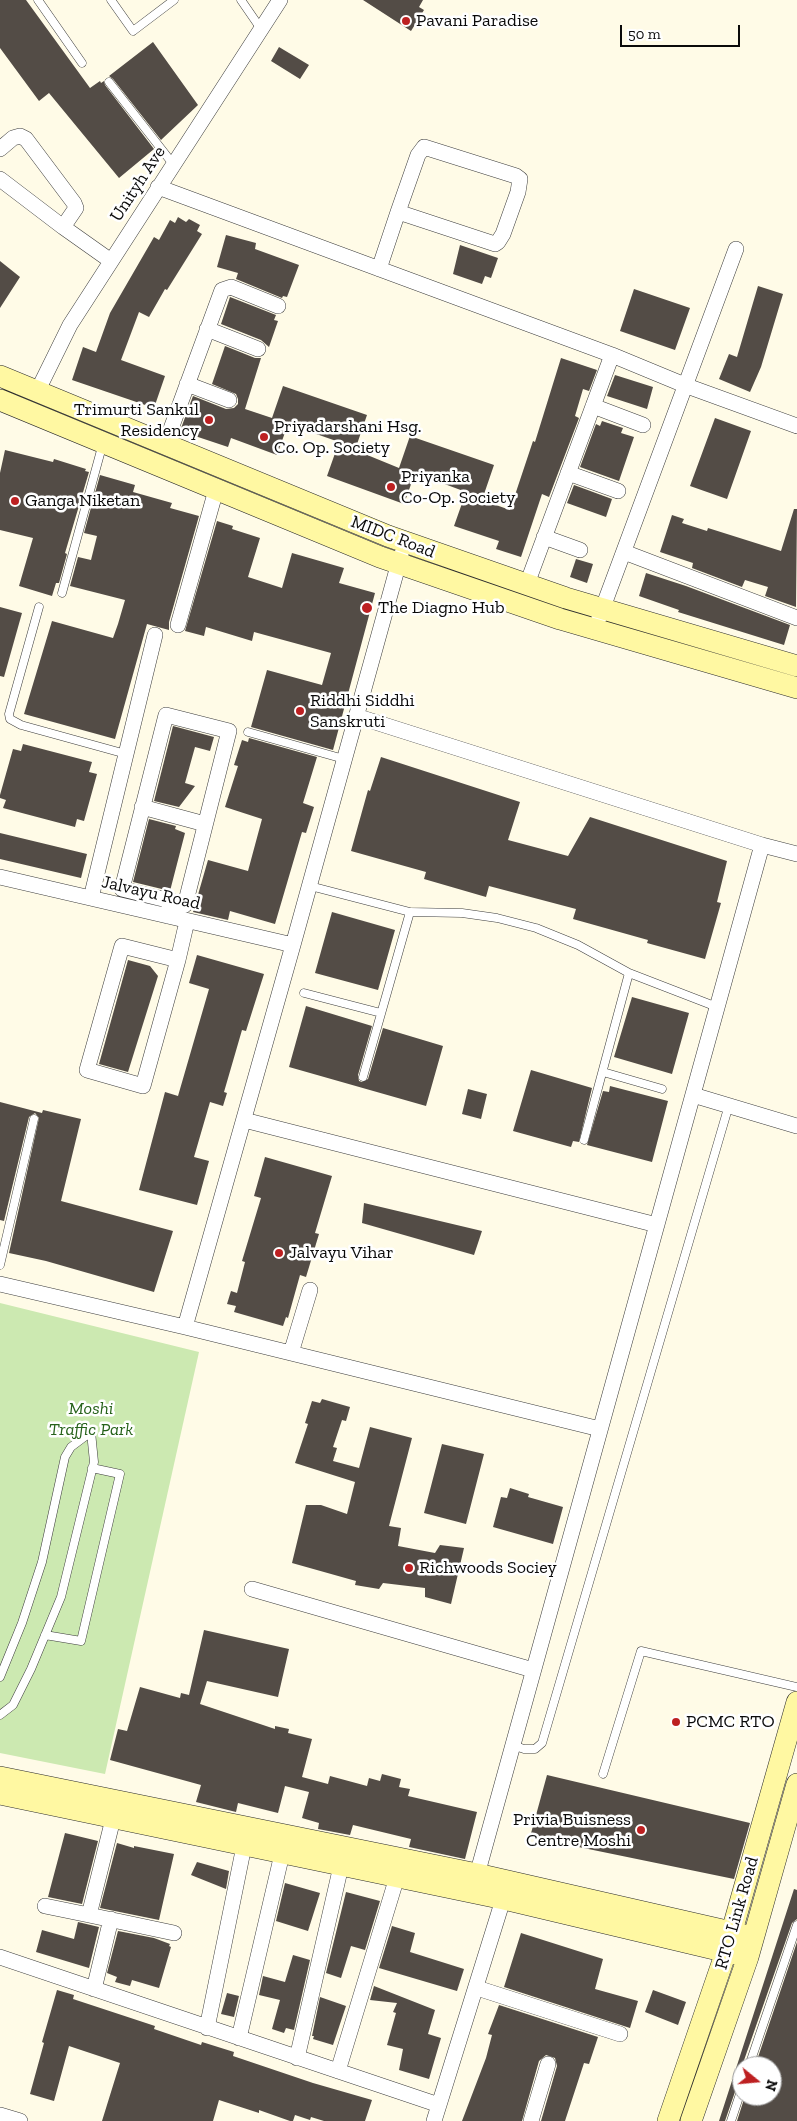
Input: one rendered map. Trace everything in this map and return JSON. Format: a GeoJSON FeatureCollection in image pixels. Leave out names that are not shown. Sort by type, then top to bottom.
{"type":"FeatureCollection","features":[{"type":"Feature","properties":{"kind":"main road","name":"MIDC Road"},"geometry":{"type":"LineString","coordinates":[[0,376],[406,542],[602,609],[797,666]]}},
{"type":"Feature","properties":{"kind":"main road","name":"MIDC Road"},"geometry":{"type":"LineString","coordinates":[[0,400],[398,563],[560,619],[797,688]]}},
{"type":"Feature","properties":{"kind":"main road","name":"RTO Link Road"},"geometry":{"type":"LineString","coordinates":[[668,2121],[729,1942],[797,1702]]}},
{"type":"Feature","properties":{"kind":"main road"},"geometry":{"type":"LineString","coordinates":[[0,1777],[506,1890],[750,1947]]}},
{"type":"Feature","properties":{"kind":"main road","name":"RTO Link Road"},"geometry":{"type":"LineString","coordinates":[[691,2121],[750,1947],[797,1784]]}},
{"type":"Feature","properties":{"kind":"main road"},"geometry":{"type":"LineString","coordinates":[[0,1794],[397,1877],[474,1883]]}},
{"type":"Feature","properties":{"kind":"street","name":"Unityh Ave"},"geometry":{"type":"LineString","coordinates":[[37,392],[70,325],[280,0]]}},
{"type":"Feature","properties":{"kind":"street"},"geometry":{"type":"LineString","coordinates":[[0,149],[14,138],[20,136],[26,139],[74,203],[76,208],[63,227]]}},
{"type":"Feature","properties":{"kind":"street"},"geometry":{"type":"LineString","coordinates":[[379,269],[398,212],[418,155],[424,147],[507,173],[520,180],[518,192],[503,234],[495,244],[398,212]]}},
{"type":"Feature","properties":{"kind":"street"},"geometry":{"type":"LineString","coordinates":[[0,179],[111,261]]}},
{"type":"Feature","properties":{"kind":"street"},"geometry":{"type":"LineString","coordinates":[[158,187],[612,355],[687,386],[797,426]]}},
{"type":"Feature","properties":{"kind":"street"},"geometry":{"type":"LineString","coordinates":[[596,629],[736,249]]}},
{"type":"Feature","properties":{"kind":"street"},"geometry":{"type":"LineString","coordinates":[[165,445],[222,290],[225,287],[231,287],[278,306]]}},
{"type":"Feature","properties":{"kind":"street"},"geometry":{"type":"LineString","coordinates":[[207,330],[258,349]]}},
{"type":"Feature","properties":{"kind":"street"},"geometry":{"type":"LineString","coordinates":[[526,584],[612,355]]}},
{"type":"Feature","properties":{"kind":"street"},"geometry":{"type":"LineString","coordinates":[[187,384],[229,400]]}},
{"type":"Feature","properties":{"kind":"street"},"geometry":{"type":"LineString","coordinates":[[593,406],[643,424]]}},
{"type":"Feature","properties":{"kind":"street"},"geometry":{"type":"LineString","coordinates":[[568,473],[618,491]]}},
{"type":"Feature","properties":{"kind":"street"},"geometry":{"type":"LineString","coordinates":[[178,625],[216,490]]}},
{"type":"Feature","properties":{"kind":"street"},"geometry":{"type":"LineString","coordinates":[[544,537],[580,550]]}},
{"type":"Feature","properties":{"kind":"street"},"geometry":{"type":"LineString","coordinates":[[185,1327],[294,945],[398,563],[406,542]]}},
{"type":"Feature","properties":{"kind":"street"},"geometry":{"type":"LineString","coordinates":[[624,552],[797,618]]}},
{"type":"Feature","properties":{"kind":"street"},"geometry":{"type":"LineString","coordinates":[[91,898],[155,635]]}},
{"type":"Feature","properties":{"kind":"street"},"geometry":{"type":"LineString","coordinates":[[166,715],[229,731],[184,905],[122,889],[142,807],[166,715]]}},
{"type":"Feature","properties":{"kind":"street"},"geometry":{"type":"LineString","coordinates":[[356,716],[762,845],[797,854]]}},
{"type":"Feature","properties":{"kind":"street"},"geometry":{"type":"LineString","coordinates":[[142,807],[205,824]]}},
{"type":"Feature","properties":{"kind":"street"},"geometry":{"type":"LineString","coordinates":[[474,1883],[762,845]]}},
{"type":"Feature","properties":{"kind":"street","name":"Jalvayu Road"},"geometry":{"type":"LineString","coordinates":[[0,877],[294,945]]}},
{"type":"Feature","properties":{"kind":"street"},"geometry":{"type":"LineString","coordinates":[[167,916],[170,901]]}},
{"type":"Feature","properties":{"kind":"street"},"geometry":{"type":"LineString","coordinates":[[178,960],[122,946],[87,1070],[143,1086],[178,960],[187,921]]}},
{"type":"Feature","properties":{"kind":"street"},"geometry":{"type":"LineString","coordinates":[[693,1094],[797,1126]]}},
{"type":"Feature","properties":{"kind":"street"},"geometry":{"type":"LineString","coordinates":[[244,1120],[657,1225]]}},
{"type":"Feature","properties":{"kind":"street"},"geometry":{"type":"LineString","coordinates":[[0,1284],[185,1327],[600,1429]]}},
{"type":"Feature","properties":{"kind":"street"},"geometry":{"type":"LineString","coordinates":[[291,1353],[310,1290]]}},
{"type":"Feature","properties":{"kind":"street"},"geometry":{"type":"LineString","coordinates":[[252,1588],[533,1670]]}},
{"type":"Feature","properties":{"kind":"street"},"geometry":{"type":"LineString","coordinates":[[89,1915],[113,1819]]}},
{"type":"Feature","properties":{"kind":"street"},"geometry":{"type":"LineString","coordinates":[[207,2028],[244,1846]]}},
{"type":"Feature","properties":{"kind":"street"},"geometry":{"type":"LineString","coordinates":[[239,2038],[282,1854]]}},
{"type":"Feature","properties":{"kind":"street"},"geometry":{"type":"LineString","coordinates":[[297,2058],[341,1866]]}},
{"type":"Feature","properties":{"kind":"street"},"geometry":{"type":"LineString","coordinates":[[338,2071],[397,1877]]}},
{"type":"Feature","properties":{"kind":"street"},"geometry":{"type":"LineString","coordinates":[[434,2121],[506,1890]]}},
{"type":"Feature","properties":{"kind":"street"},"geometry":{"type":"LineString","coordinates":[[45,1906],[174,1932]]}},
{"type":"Feature","properties":{"kind":"street"},"geometry":{"type":"LineString","coordinates":[[94,1989],[111,1919]]}},
{"type":"Feature","properties":{"kind":"street"},"geometry":{"type":"LineString","coordinates":[[0,1957],[439,2105]]}},
{"type":"Feature","properties":{"kind":"street"},"geometry":{"type":"LineString","coordinates":[[477,1988],[620,2034]]}},
{"type":"Feature","properties":{"kind":"street"},"geometry":{"type":"LineString","coordinates":[[531,2121],[548,2064]]}},
{"type":"Feature","properties":{"kind":"street"},"geometry":{"type":"LineString","coordinates":[[0,2114],[20,2121]]}},
{"type":"Feature","properties":{"kind":"lane"},"geometry":{"type":"LineString","coordinates":[[38,0],[82,63]]}},
{"type":"Feature","properties":{"kind":"lane"},"geometry":{"type":"LineString","coordinates":[[111,0],[133,31],[174,0]]}},
{"type":"Feature","properties":{"kind":"lane"},"geometry":{"type":"LineString","coordinates":[[241,0],[261,30]]}},
{"type":"Feature","properties":{"kind":"lane"},"geometry":{"type":"LineString","coordinates":[[109,82],[173,164]]}},
{"type":"Feature","properties":{"kind":"lane"},"geometry":{"type":"LineString","coordinates":[[62,593],[103,443]]}},
{"type":"Feature","properties":{"kind":"lane"},"geometry":{"type":"LineString","coordinates":[[39,607],[9,714],[10,719],[21,725],[126,754]]}},
{"type":"Feature","properties":{"kind":"lane"},"geometry":{"type":"LineString","coordinates":[[248,732],[344,759]]}},
{"type":"Feature","properties":{"kind":"lane"},"geometry":{"type":"LineString","coordinates":[[310,886],[410,912],[462,913],[497,918],[536,928],[578,945],[629,973],[717,1007]]}},
{"type":"Feature","properties":{"kind":"lane"},"geometry":{"type":"LineString","coordinates":[[363,1076],[410,912]]}},
{"type":"Feature","properties":{"kind":"lane"},"geometry":{"type":"LineString","coordinates":[[584,1140],[629,973]]}},
{"type":"Feature","properties":{"kind":"lane"},"geometry":{"type":"LineString","coordinates":[[304,993],[381,1013]]}},
{"type":"Feature","properties":{"kind":"lane"},"geometry":{"type":"LineString","coordinates":[[603,1072],[662,1088]]}},
{"type":"Feature","properties":{"kind":"lane"},"geometry":{"type":"LineString","coordinates":[[512,1745],[524,1749],[535,1749],[542,1744],[729,1105]]}},
{"type":"Feature","properties":{"kind":"lane"},"geometry":{"type":"LineString","coordinates":[[0,1265],[34,1119]]}},
{"type":"Feature","properties":{"kind":"lane"},"geometry":{"type":"LineString","coordinates":[[0,1677],[22,1624],[42,1562],[65,1457],[71,1447],[91,1432],[94,1462],[61,1596],[13,1705],[0,1715]]}},
{"type":"Feature","properties":{"kind":"lane"},"geometry":{"type":"LineString","coordinates":[[45,1635],[81,1641],[120,1474],[92,1468]]}},
{"type":"Feature","properties":{"kind":"lane"},"geometry":{"type":"LineString","coordinates":[[603,1774],[641,1652],[797,1687]]}},
{"type":"Feature","properties":{"kind":"lane"},"geometry":{"type":"LineString","coordinates":[[753,2056],[797,1925]]}},
{"type":"Feature","properties":{"kind":"lane"},"geometry":{"type":"LineString","coordinates":[[731,2121],[736,2106]]}},
{"type":"Feature","properties":{"kind":"green space","name":"Moshi Traffic Park"},"geometry":{"type":"Polygon","coordinates":[[[0,1303],[199,1352],[105,1774],[0,1753],[0,1303]]]}},
{"type":"Feature","properties":{"kind":"building"},"geometry":{"type":"Polygon","coordinates":[[[0,0],[26,0],[90,88],[100,81],[101,83],[104,81],[105,85],[154,149],[119,178],[49,93],[39,101],[0,48],[0,0]]]}},
{"type":"Feature","properties":{"kind":"building","name":"Pavani Paradise"},"geometry":{"type":"Polygon","coordinates":[[[363,0],[423,0],[419,7],[424,10],[411,31],[363,0]]]}},
{"type":"Feature","properties":{"kind":"building"},"geometry":{"type":"Polygon","coordinates":[[[153,42],[198,105],[161,140],[109,76],[153,42]]]}},
{"type":"Feature","properties":{"kind":"building"},"geometry":{"type":"Polygon","coordinates":[[[279,47],[309,65],[300,79],[271,61],[279,47]]]}},
{"type":"Feature","properties":{"kind":"building"},"geometry":{"type":"Polygon","coordinates":[[[178,217],[186,222],[189,219],[200,225],[197,231],[202,234],[167,290],[165,289],[149,317],[139,312],[121,360],[165,376],[154,408],[72,380],[83,347],[96,352],[110,313],[154,237],[159,240],[170,220],[175,223],[178,217]]]}},
{"type":"Feature","properties":{"kind":"building"},"geometry":{"type":"Polygon","coordinates":[[[226,235],[256,243],[255,249],[299,265],[287,297],[283,296],[282,298],[236,279],[238,273],[217,267],[226,235]]]}},
{"type":"Feature","properties":{"kind":"building"},"geometry":{"type":"Polygon","coordinates":[[[460,245],[498,258],[491,278],[485,276],[482,284],[453,274],[460,245]]]}},
{"type":"Feature","properties":{"kind":"building"},"geometry":{"type":"Polygon","coordinates":[[[0,261],[20,277],[0,308],[0,261]]]}},
{"type":"Feature","properties":{"kind":"building"},"geometry":{"type":"Polygon","coordinates":[[[758,286],[783,294],[761,367],[750,392],[719,379],[729,354],[737,357],[758,286]]]}},
{"type":"Feature","properties":{"kind":"building"},"geometry":{"type":"Polygon","coordinates":[[[634,289],[690,308],[675,350],[620,331],[634,289]]]}},
{"type":"Feature","properties":{"kind":"building"},"geometry":{"type":"Polygon","coordinates":[[[230,297],[276,315],[274,320],[278,321],[269,347],[261,340],[221,324],[230,297]]]}},
{"type":"Feature","properties":{"kind":"building"},"geometry":{"type":"Polygon","coordinates":[[[225,346],[255,358],[261,358],[245,409],[272,418],[283,386],[367,415],[355,450],[399,468],[410,436],[494,465],[482,500],[510,510],[533,441],[535,442],[561,358],[597,370],[589,391],[583,389],[575,416],[579,418],[549,497],[542,494],[521,557],[496,549],[499,541],[454,526],[466,492],[415,473],[404,504],[327,476],[339,442],[288,424],[277,455],[231,438],[228,447],[180,431],[193,396],[226,409],[234,408],[238,404],[236,394],[212,384],[225,346]]]}},
{"type":"Feature","properties":{"kind":"building"},"geometry":{"type":"Polygon","coordinates":[[[615,375],[653,387],[647,409],[607,396],[615,375]]]}},
{"type":"Feature","properties":{"kind":"building"},"geometry":{"type":"Polygon","coordinates":[[[715,418],[751,431],[727,499],[690,486],[715,418]]]}},
{"type":"Feature","properties":{"kind":"building"},"geometry":{"type":"Polygon","coordinates":[[[602,421],[623,428],[621,433],[634,437],[619,481],[580,467],[596,424],[600,426],[602,421]]]}},
{"type":"Feature","properties":{"kind":"building"},"geometry":{"type":"Polygon","coordinates":[[[5,450],[53,462],[54,459],[86,469],[85,471],[89,472],[65,553],[67,554],[59,583],[56,583],[52,596],[19,586],[33,538],[0,530],[0,473],[5,450]]]}},
{"type":"Feature","properties":{"kind":"building"},"geometry":{"type":"Polygon","coordinates":[[[100,475],[135,485],[133,492],[172,503],[170,508],[199,516],[169,622],[169,630],[147,624],[115,739],[24,714],[52,621],[113,638],[118,624],[125,600],[70,586],[78,557],[91,560],[97,536],[84,533],[100,475]]]}},
{"type":"Feature","properties":{"kind":"building"},"geometry":{"type":"Polygon","coordinates":[[[574,485],[612,499],[606,517],[567,503],[574,485]]]}},
{"type":"Feature","properties":{"kind":"building"},"geometry":{"type":"Polygon","coordinates":[[[794,509],[797,509],[796,607],[765,596],[768,587],[745,580],[742,587],[692,568],[693,563],[660,552],[672,515],[684,519],[682,523],[707,531],[708,528],[781,551],[794,509]]]}},
{"type":"Feature","properties":{"kind":"building"},"geometry":{"type":"Polygon","coordinates":[[[217,521],[233,526],[232,529],[260,538],[248,577],[282,588],[292,553],[344,568],[339,583],[375,593],[333,750],[251,727],[267,670],[322,685],[331,653],[254,632],[252,641],[206,627],[204,636],[185,631],[217,521]]]}},
{"type":"Feature","properties":{"kind":"building"},"geometry":{"type":"Polygon","coordinates":[[[576,559],[593,564],[587,583],[570,577],[576,559]]]}},
{"type":"Feature","properties":{"kind":"building"},"geometry":{"type":"Polygon","coordinates":[[[646,573],[790,625],[784,645],[678,612],[679,610],[639,596],[646,573]]]}},
{"type":"Feature","properties":{"kind":"building"},"geometry":{"type":"Polygon","coordinates":[[[0,607],[22,613],[4,677],[0,676],[0,607]]]}},
{"type":"Feature","properties":{"kind":"building"},"geometry":{"type":"Polygon","coordinates":[[[173,726],[214,737],[210,751],[195,747],[185,783],[195,786],[179,807],[154,801],[173,726]]]}},
{"type":"Feature","properties":{"kind":"building"},"geometry":{"type":"Polygon","coordinates":[[[249,738],[317,757],[303,803],[314,807],[306,833],[302,832],[275,924],[230,911],[228,920],[193,912],[208,860],[248,871],[262,819],[225,807],[238,766],[234,765],[242,740],[248,742],[249,738]]]}},
{"type":"Feature","properties":{"kind":"building"},"geometry":{"type":"Polygon","coordinates":[[[23,744],[92,762],[89,772],[97,774],[84,821],[77,819],[75,827],[3,808],[6,800],[0,798],[0,795],[13,749],[21,751],[23,744]]]}},
{"type":"Feature","properties":{"kind":"building"},"geometry":{"type":"Polygon","coordinates":[[[381,757],[520,802],[508,840],[568,856],[590,817],[727,861],[717,902],[721,903],[705,959],[647,943],[648,940],[573,919],[576,909],[489,886],[486,897],[424,879],[426,872],[351,851],[368,790],[370,791],[381,757]]]}},
{"type":"Feature","properties":{"kind":"building"},"geometry":{"type":"Polygon","coordinates":[[[149,819],[176,826],[175,829],[185,833],[170,891],[133,882],[149,819]]]}},
{"type":"Feature","properties":{"kind":"building"},"geometry":{"type":"Polygon","coordinates":[[[0,833],[87,854],[81,878],[0,859],[0,833]]]}},
{"type":"Feature","properties":{"kind":"building"},"geometry":{"type":"Polygon","coordinates":[[[332,912],[395,930],[378,990],[315,973],[332,912]]]}},
{"type":"Feature","properties":{"kind":"building"},"geometry":{"type":"Polygon","coordinates":[[[197,955],[264,974],[246,1031],[242,1030],[224,1092],[227,1093],[223,1106],[210,1102],[194,1157],[209,1161],[197,1205],[139,1190],[165,1092],[178,1096],[209,989],[189,983],[197,955]]]}},
{"type":"Feature","properties":{"kind":"building"},"geometry":{"type":"Polygon","coordinates":[[[128,960],[150,966],[158,976],[128,1072],[99,1064],[128,960]]]}},
{"type":"Feature","properties":{"kind":"building"},"geometry":{"type":"Polygon","coordinates":[[[632,997],[689,1013],[672,1074],[614,1057],[632,997]]]}},
{"type":"Feature","properties":{"kind":"building"},"geometry":{"type":"Polygon","coordinates":[[[306,1006],[372,1026],[358,1075],[359,1081],[362,1082],[368,1079],[383,1028],[443,1046],[426,1106],[289,1067],[306,1006]]]}},
{"type":"Feature","properties":{"kind":"building"},"geometry":{"type":"Polygon","coordinates":[[[531,1070],[592,1088],[579,1142],[573,1141],[571,1147],[513,1131],[531,1070]]]}},
{"type":"Feature","properties":{"kind":"building"},"geometry":{"type":"Polygon","coordinates":[[[610,1086],[668,1101],[652,1162],[587,1145],[603,1091],[609,1092],[610,1086]]]}},
{"type":"Feature","properties":{"kind":"building"},"geometry":{"type":"Polygon","coordinates":[[[468,1089],[487,1094],[481,1119],[462,1114],[468,1089]]]}},
{"type":"Feature","properties":{"kind":"building"},"geometry":{"type":"Polygon","coordinates":[[[0,1102],[42,1113],[43,1110],[81,1119],[61,1201],[173,1231],[154,1292],[46,1261],[9,1253],[39,1118],[35,1113],[29,1117],[4,1221],[0,1220],[0,1102]]]}},
{"type":"Feature","properties":{"kind":"building"},"geometry":{"type":"Polygon","coordinates":[[[265,1157],[332,1176],[315,1233],[319,1234],[306,1277],[300,1275],[288,1318],[286,1317],[283,1326],[234,1312],[236,1306],[227,1304],[231,1291],[237,1293],[245,1262],[242,1261],[261,1198],[254,1196],[265,1157]]]}},
{"type":"Feature","properties":{"kind":"building"},"geometry":{"type":"Polygon","coordinates":[[[364,1203],[482,1231],[474,1255],[362,1223],[364,1203]]]}},
{"type":"Feature","properties":{"kind":"building"},"geometry":{"type":"Polygon","coordinates":[[[322,1399],[350,1407],[346,1421],[342,1420],[333,1447],[337,1448],[333,1461],[359,1468],[370,1427],[412,1438],[389,1526],[401,1528],[398,1546],[435,1553],[440,1545],[464,1548],[451,1604],[425,1597],[425,1588],[383,1583],[379,1589],[355,1585],[356,1581],[292,1563],[306,1505],[321,1505],[347,1514],[355,1482],[295,1463],[308,1424],[305,1423],[312,1401],[320,1403],[322,1399]]]}},
{"type":"Feature","properties":{"kind":"building"},"geometry":{"type":"Polygon","coordinates":[[[442,1444],[484,1454],[466,1524],[424,1513],[442,1444]]]}},
{"type":"Feature","properties":{"kind":"building"},"geometry":{"type":"Polygon","coordinates":[[[510,1488],[529,1494],[528,1497],[563,1507],[553,1544],[493,1527],[501,1497],[507,1498],[510,1488]]]}},
{"type":"Feature","properties":{"kind":"building"},"geometry":{"type":"Polygon","coordinates":[[[204,1630],[289,1649],[278,1697],[207,1681],[200,1704],[275,1729],[275,1726],[289,1729],[288,1733],[312,1739],[302,1777],[328,1784],[330,1776],[367,1786],[369,1778],[380,1781],[382,1774],[401,1779],[399,1787],[410,1789],[408,1796],[477,1812],[465,1859],[409,1847],[411,1839],[353,1825],[350,1835],[318,1829],[319,1823],[302,1818],[309,1792],[285,1786],[278,1813],[238,1803],[236,1812],[196,1802],[201,1785],[110,1760],[118,1729],[127,1731],[140,1687],[180,1698],[181,1693],[189,1695],[204,1630]]]}},
{"type":"Feature","properties":{"kind":"building","name":"Privia Buisness Centre Moshi"},"geometry":{"type":"Polygon","coordinates":[[[547,1775],[750,1823],[734,1879],[530,1837],[547,1775]]]}},
{"type":"Feature","properties":{"kind":"building"},"geometry":{"type":"Polygon","coordinates":[[[65,1833],[98,1841],[82,1904],[48,1897],[65,1833]]]}},
{"type":"Feature","properties":{"kind":"building"},"geometry":{"type":"Polygon","coordinates":[[[117,1843],[134,1848],[134,1846],[174,1854],[159,1920],[100,1908],[117,1843]]]}},
{"type":"Feature","properties":{"kind":"building"},"geometry":{"type":"Polygon","coordinates":[[[197,1862],[229,1871],[226,1889],[191,1875],[197,1862]]]}},
{"type":"Feature","properties":{"kind":"building"},"geometry":{"type":"Polygon","coordinates":[[[285,1883],[320,1893],[308,1931],[276,1921],[285,1883]]]}},
{"type":"Feature","properties":{"kind":"building"},"geometry":{"type":"Polygon","coordinates":[[[794,1889],[797,1890],[797,1919],[792,1923],[745,2056],[740,2056],[794,1889]]]}},
{"type":"Feature","properties":{"kind":"building"},"geometry":{"type":"Polygon","coordinates":[[[346,1892],[380,1901],[365,1950],[351,1946],[341,1978],[326,1973],[346,1892]]]}},
{"type":"Feature","properties":{"kind":"building"},"geometry":{"type":"Polygon","coordinates":[[[78,1922],[99,1927],[89,1968],[36,1952],[42,1930],[74,1939],[78,1922]]]}},
{"type":"Feature","properties":{"kind":"building"},"geometry":{"type":"Polygon","coordinates":[[[392,1926],[415,1933],[410,1952],[464,1969],[457,1991],[379,1968],[392,1926]]]}},
{"type":"Feature","properties":{"kind":"building"},"geometry":{"type":"Polygon","coordinates":[[[118,1931],[154,1938],[170,1944],[169,1946],[171,1947],[159,1988],[132,1980],[130,1986],[115,1982],[117,1977],[107,1973],[118,1931]]]}},
{"type":"Feature","properties":{"kind":"building"},"geometry":{"type":"Polygon","coordinates":[[[521,1933],[603,1959],[595,1989],[638,2001],[630,2028],[504,1987],[521,1933]]]}},
{"type":"Feature","properties":{"kind":"building"},"geometry":{"type":"Polygon","coordinates":[[[797,1942],[797,2121],[737,2121],[742,2106],[782,2106],[782,2056],[758,2056],[797,1942]]]}},
{"type":"Feature","properties":{"kind":"building"},"geometry":{"type":"Polygon","coordinates":[[[293,1955],[310,1960],[294,2030],[286,2028],[284,2033],[272,2029],[280,2000],[259,1995],[263,1976],[285,1982],[293,1955]]]}},
{"type":"Feature","properties":{"kind":"building"},"geometry":{"type":"Polygon","coordinates":[[[374,1986],[435,2010],[428,2034],[441,2038],[429,2079],[399,2070],[403,2049],[387,2045],[396,2013],[393,2012],[397,2003],[370,2000],[374,1986]]]}},
{"type":"Feature","properties":{"kind":"building"},"geometry":{"type":"Polygon","coordinates":[[[57,1990],[74,1995],[73,1999],[155,2026],[154,2029],[201,2045],[202,2042],[234,2052],[233,2056],[313,2083],[372,2100],[365,2121],[324,2121],[311,2117],[310,2120],[295,2115],[293,2121],[290,2121],[259,2110],[259,2113],[219,2100],[213,2121],[102,2121],[120,2063],[69,2046],[54,2101],[30,2094],[57,1990]]]}},
{"type":"Feature","properties":{"kind":"building"},"geometry":{"type":"Polygon","coordinates":[[[653,1990],[686,2002],[678,2025],[645,2012],[653,1990]]]}},
{"type":"Feature","properties":{"kind":"building"},"geometry":{"type":"Polygon","coordinates":[[[227,1993],[239,1996],[234,2017],[221,2014],[227,1993]]]}},
{"type":"Feature","properties":{"kind":"building"},"geometry":{"type":"Polygon","coordinates":[[[320,1997],[346,2006],[333,2045],[313,2039],[314,2036],[312,2036],[320,1997]]]}},
{"type":"Feature","properties":{"kind":"building"},"geometry":{"type":"Polygon","coordinates":[[[499,2005],[598,2037],[589,2064],[584,2063],[565,2121],[541,2121],[557,2066],[555,2058],[546,2055],[539,2061],[522,2121],[462,2121],[486,2058],[492,2035],[488,2034],[499,2005]]]}},
{"type":"Feature","properties":{"kind":"building"},"geometry":{"type":"Polygon","coordinates":[[[732,2081],[732,2101],[725,2121],[719,2121],[732,2081]]]}},
{"type":"Feature","properties":{"kind":"place","name":"Pavani Paradise"},"geometry":{"type":"Point","coordinates":[406,21]}},
{"type":"Feature","properties":{"kind":"place","name":"Trimurti Sankul Residency"},"geometry":{"type":"Point","coordinates":[209,420]}},
{"type":"Feature","properties":{"kind":"place","name":"Priyadarshani Hsg. Co. Op. Society"},"geometry":{"type":"Point","coordinates":[264,437]}},
{"type":"Feature","properties":{"kind":"place","name":"Priyanka Co-Op. Society"},"geometry":{"type":"Point","coordinates":[391,487]}},
{"type":"Feature","properties":{"kind":"place","name":"Ganga Niketan"},"geometry":{"type":"Point","coordinates":[15,501]}},
{"type":"Feature","properties":{"kind":"place","name":"The Diagno Hub"},"geometry":{"type":"Point","coordinates":[367,608]}},
{"type":"Feature","properties":{"kind":"place","name":"Riddhi Siddhi Sanskruti"},"geometry":{"type":"Point","coordinates":[300,711]}},
{"type":"Feature","properties":{"kind":"place","name":"Jalvayu Vihar"},"geometry":{"type":"Point","coordinates":[279,1253]}},
{"type":"Feature","properties":{"kind":"place","name":"Richwoods Sociey"},"geometry":{"type":"Point","coordinates":[409,1568]}},
{"type":"Feature","properties":{"kind":"place","name":"PCMC RTO"},"geometry":{"type":"Point","coordinates":[676,1722]}},
{"type":"Feature","properties":{"kind":"place","name":"Privia Buisness Centre Moshi"},"geometry":{"type":"Point","coordinates":[641,1830]}}]}
